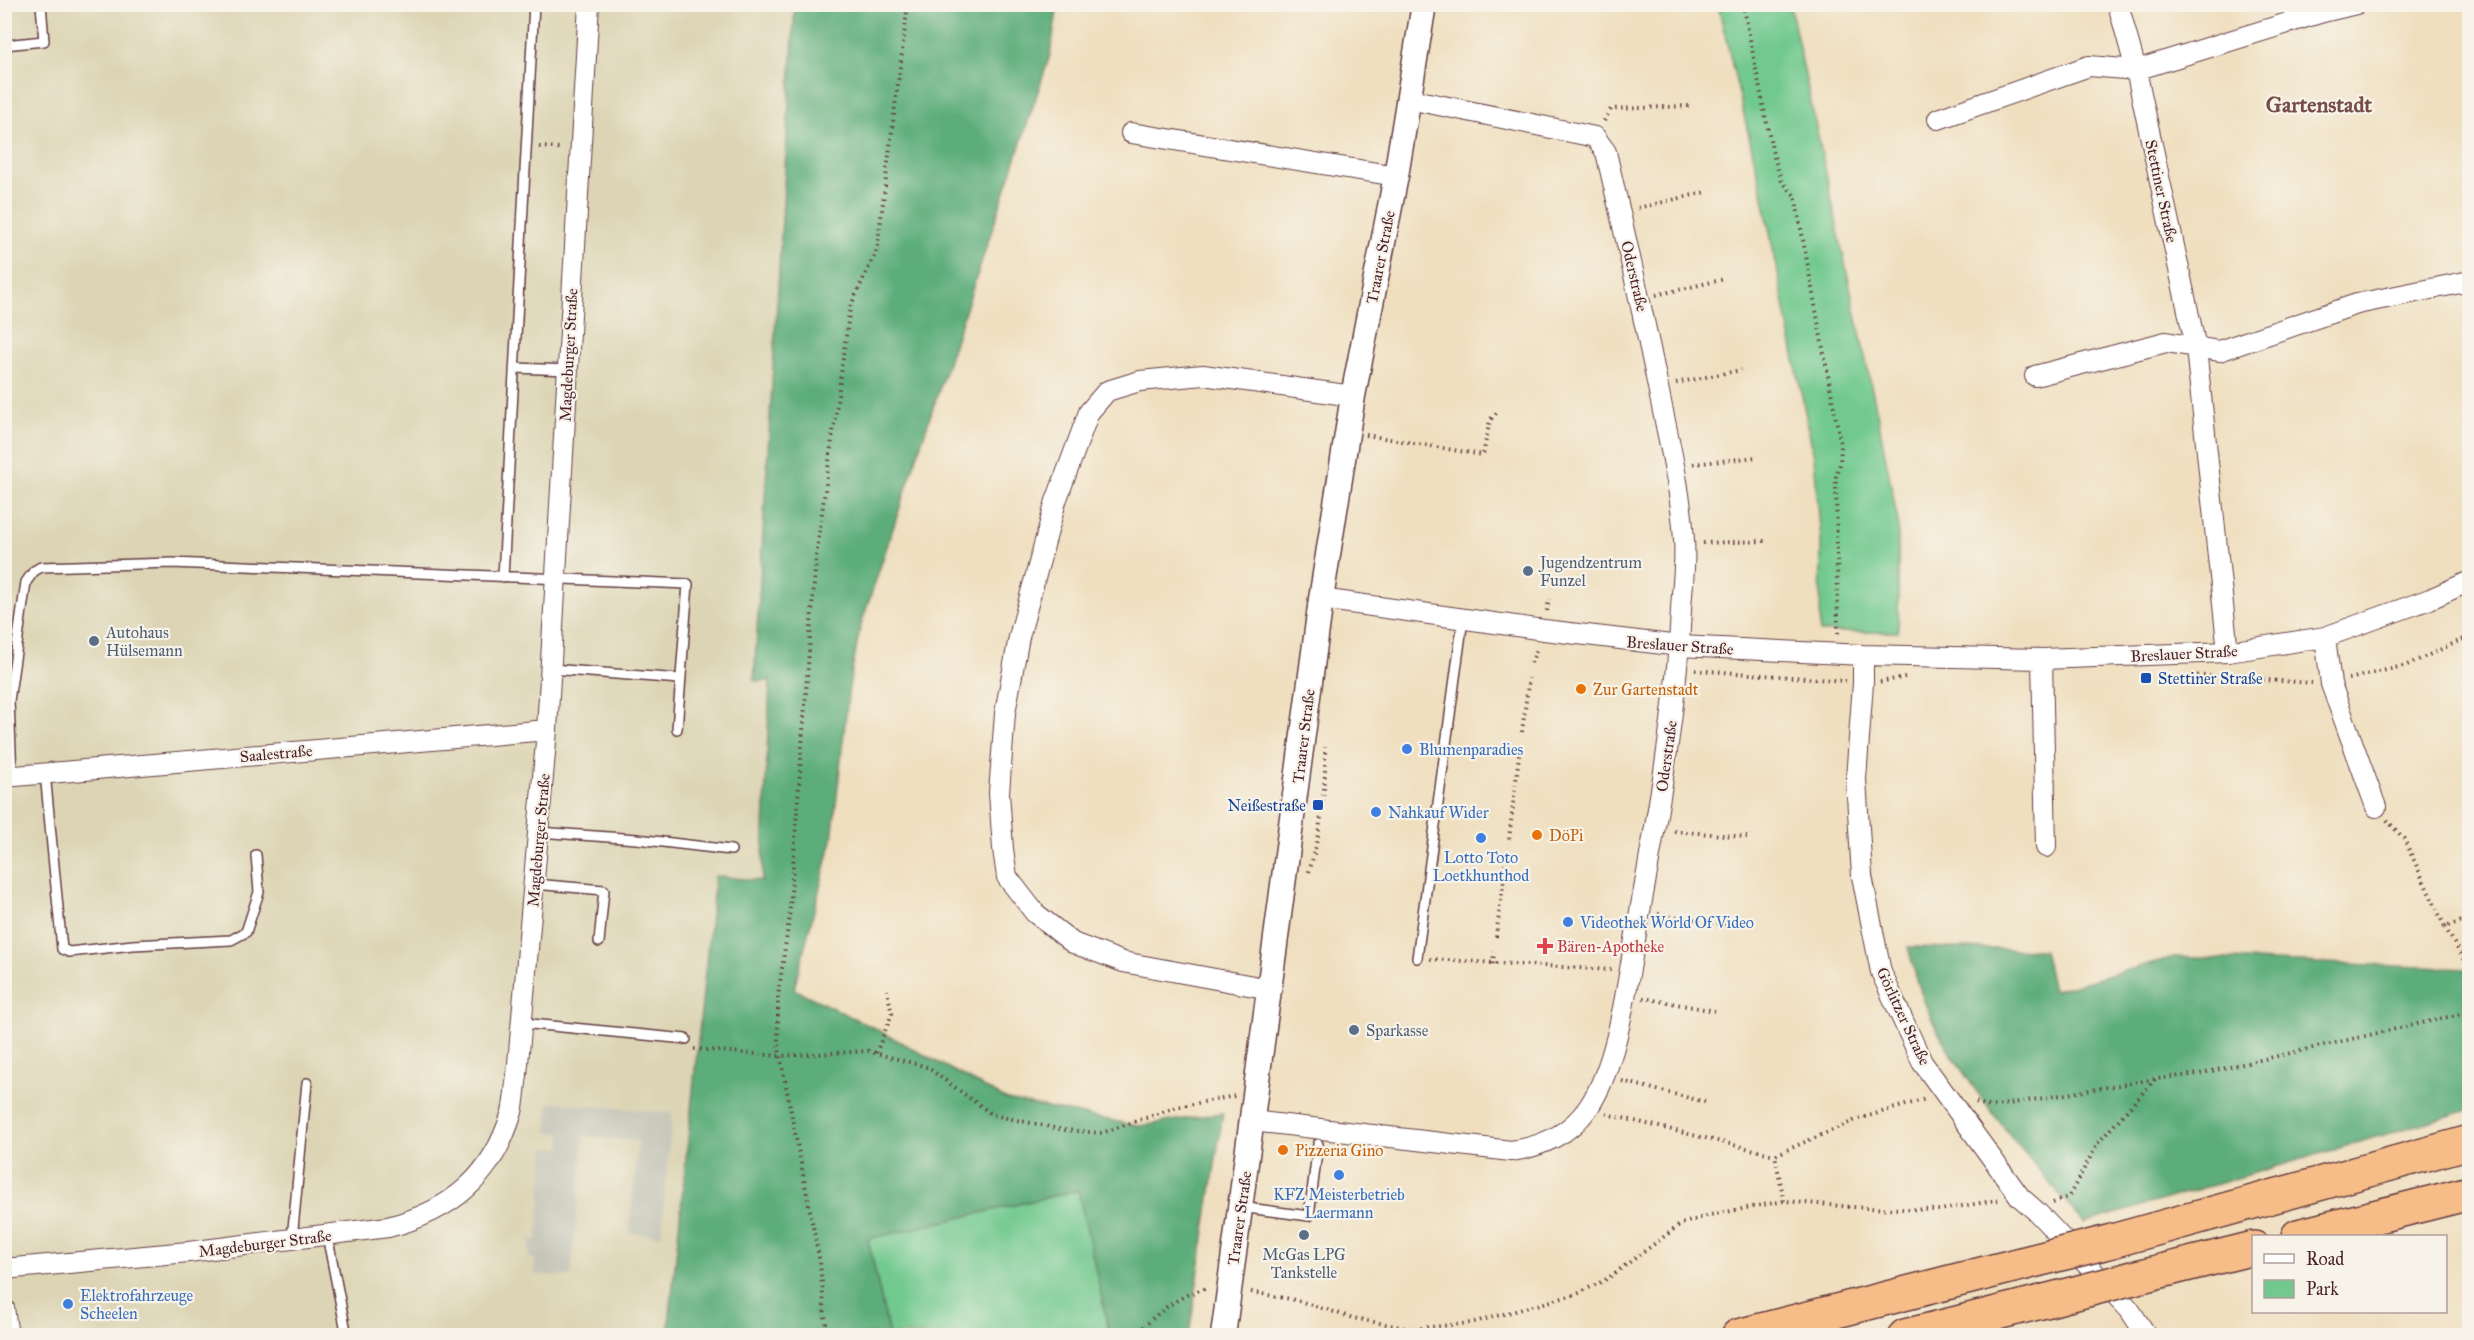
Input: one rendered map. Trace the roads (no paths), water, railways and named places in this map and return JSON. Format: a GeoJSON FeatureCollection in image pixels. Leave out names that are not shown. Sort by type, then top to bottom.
{"type":"FeatureCollection","features":[{"type":"Feature","properties":{"kind":"highway"},"geometry":{"type":"LineString","coordinates":[[1738,1335],[2112,1241],[2469,1142]]}},
{"type":"Feature","properties":{"kind":"highway"},"geometry":{"type":"LineString","coordinates":[[2302,1235],[2469,1193]]}},
{"type":"Feature","properties":{"kind":"highway"},"geometry":{"type":"LineString","coordinates":[[1905,1335],[2252,1248]]}},
{"type":"Feature","properties":{"kind":"street","name":"Magdeburger Straße"},"geometry":{"type":"LineString","coordinates":[[4,1269],[188,1252],[388,1227],[417,1220],[445,1205],[471,1185],[490,1161],[512,1110],[548,729],[589,4]]}},
{"type":"Feature","properties":{"kind":"street","name":"Traarer Straße"},"geometry":{"type":"LineString","coordinates":[[1223,1335],[1320,599],[1353,396],[1396,176],[1424,4]]}},
{"type":"Feature","properties":{"kind":"street","name":"Stettiner Straße"},"geometry":{"type":"LineString","coordinates":[[2118,4],[2136,70],[2196,348],[2228,652]]}},
{"type":"Feature","properties":{"kind":"street"},"geometry":{"type":"LineString","coordinates":[[1938,119],[2088,66],[2136,70],[2323,12],[2356,4]]}},
{"type":"Feature","properties":{"kind":"street","name":"Oderstraße"},"geometry":{"type":"LineString","coordinates":[[1252,1121],[1511,1151],[1531,1148],[1562,1134],[1587,1109],[1604,1077],[1629,971],[1668,748],[1680,646],[1684,544],[1675,466],[1641,299],[1606,152],[1595,137],[1409,99]]}},
{"type":"Feature","properties":{"kind":"street"},"geometry":{"type":"LineString","coordinates":[[1131,133],[1396,176]]}},
{"type":"Feature","properties":{"kind":"street"},"geometry":{"type":"LineString","coordinates":[[2035,376],[2166,342],[2219,351],[2357,304],[2469,281]]}},
{"type":"Feature","properties":{"kind":"street"},"geometry":{"type":"LineString","coordinates":[[1270,989],[1124,962],[1073,943],[1035,913],[1007,877],[999,793],[1005,713],[1019,637],[1056,501],[1089,412],[1107,391],[1140,381],[1203,375],[1353,396]]}},
{"type":"Feature","properties":{"kind":"street","name":"Breslauer Straße"},"geometry":{"type":"LineString","coordinates":[[1320,599],[1680,646],[1863,656],[2042,659],[2228,652],[2325,637],[2430,599],[2469,581]]}},
{"type":"Feature","properties":{"kind":"street"},"geometry":{"type":"LineString","coordinates":[[2325,637],[2331,684],[2376,807]]}},
{"type":"Feature","properties":{"kind":"street","name":"Görlitzer Straße"},"geometry":{"type":"LineString","coordinates":[[1863,656],[1856,779],[1862,876],[1881,972],[1922,1062],[2020,1197],[2129,1310],[2147,1335]]}},
{"type":"Feature","properties":{"kind":"street"},"geometry":{"type":"LineString","coordinates":[[2042,659],[2046,847]]}},
{"type":"Feature","properties":{"kind":"street","name":"Saalestraße"},"geometry":{"type":"LineString","coordinates":[[8,776],[548,729]]}},
{"type":"Feature","properties":{"kind":"street"},"geometry":{"type":"LineString","coordinates":[[4,1308],[8,1335]]}},
{"type":"Feature","properties":{"kind":"lane"},"geometry":{"type":"LineString","coordinates":[[4,45],[44,41],[40,4]]}},
{"type":"Feature","properties":{"kind":"lane"},"geometry":{"type":"LineString","coordinates":[[503,577],[534,4]]}},
{"type":"Feature","properties":{"kind":"lane"},"geometry":{"type":"LineString","coordinates":[[514,368],[568,370]]}},
{"type":"Feature","properties":{"kind":"lane"},"geometry":{"type":"LineString","coordinates":[[8,776],[9,701],[26,582],[34,571],[41,567],[172,563],[687,584],[677,729]]}},
{"type":"Feature","properties":{"kind":"lane"},"geometry":{"type":"LineString","coordinates":[[1417,958],[1463,619]]}},
{"type":"Feature","properties":{"kind":"lane"},"geometry":{"type":"LineString","coordinates":[[551,669],[680,679]]}},
{"type":"Feature","properties":{"kind":"lane"},"geometry":{"type":"LineString","coordinates":[[45,773],[62,949],[69,952],[133,945],[231,940],[246,932],[259,892],[256,855]]}},
{"type":"Feature","properties":{"kind":"lane"},"geometry":{"type":"LineString","coordinates":[[538,832],[637,839],[731,850]]}},
{"type":"Feature","properties":{"kind":"lane"},"geometry":{"type":"LineString","coordinates":[[534,884],[604,890],[599,942]]}},
{"type":"Feature","properties":{"kind":"lane"},"geometry":{"type":"LineString","coordinates":[[521,1023],[686,1044]]}},
{"type":"Feature","properties":{"kind":"lane"},"geometry":{"type":"LineString","coordinates":[[292,1239],[308,1083]]}},
{"type":"Feature","properties":{"kind":"lane"},"geometry":{"type":"LineString","coordinates":[[1240,1207],[1309,1216],[1318,1144]]}},
{"type":"Feature","properties":{"kind":"lane"},"geometry":{"type":"LineString","coordinates":[[327,1235],[347,1335]]}},
{"type":"Feature","properties":{"kind":"place","name":"Jugendzentrum Funzel"},"geometry":{"type":"Point","coordinates":[1528,571]}},
{"type":"Feature","properties":{"kind":"place","name":"Autohaus Hülsemann"},"geometry":{"type":"Point","coordinates":[94,641]}},
{"type":"Feature","properties":{"kind":"place","name":"Stettiner Straße"},"geometry":{"type":"Point","coordinates":[2146,678]}},
{"type":"Feature","properties":{"kind":"place","name":"Zur Gartenstadt"},"geometry":{"type":"Point","coordinates":[1581,689]}},
{"type":"Feature","properties":{"kind":"place","name":"Blumenparadies"},"geometry":{"type":"Point","coordinates":[1407,749]}},
{"type":"Feature","properties":{"kind":"place","name":"Neißestraße"},"geometry":{"type":"Point","coordinates":[1318,805]}},
{"type":"Feature","properties":{"kind":"place","name":"Nahkauf Wider"},"geometry":{"type":"Point","coordinates":[1376,812]}},
{"type":"Feature","properties":{"kind":"place","name":"DöPi"},"geometry":{"type":"Point","coordinates":[1537,835]}},
{"type":"Feature","properties":{"kind":"place","name":"Lotto Toto Loetkhunthod"},"geometry":{"type":"Point","coordinates":[1481,838]}},
{"type":"Feature","properties":{"kind":"place","name":"Videothek World Of Video"},"geometry":{"type":"Point","coordinates":[1568,922]}},
{"type":"Feature","properties":{"kind":"place","name":"Bären-Apotheke"},"geometry":{"type":"Point","coordinates":[1545,946]}},
{"type":"Feature","properties":{"kind":"place","name":"Sparkasse"},"geometry":{"type":"Point","coordinates":[1354,1030]}},
{"type":"Feature","properties":{"kind":"place","name":"Pizzeria Gino"},"geometry":{"type":"Point","coordinates":[1283,1150]}},
{"type":"Feature","properties":{"kind":"place","name":"KFZ Meisterbetrieb Laermann"},"geometry":{"type":"Point","coordinates":[1339,1175]}},
{"type":"Feature","properties":{"kind":"place","name":"McGas LPG Tankstelle"},"geometry":{"type":"Point","coordinates":[1304,1235]}},
{"type":"Feature","properties":{"kind":"place","name":"Elektrofahrzeuge Scheelen"},"geometry":{"type":"Point","coordinates":[68,1304]}},
{"type":"Feature","properties":{"kind":"district","name":"Gartenstadt"},"geometry":{"type":"Point","coordinates":[2319,104]}}]}
